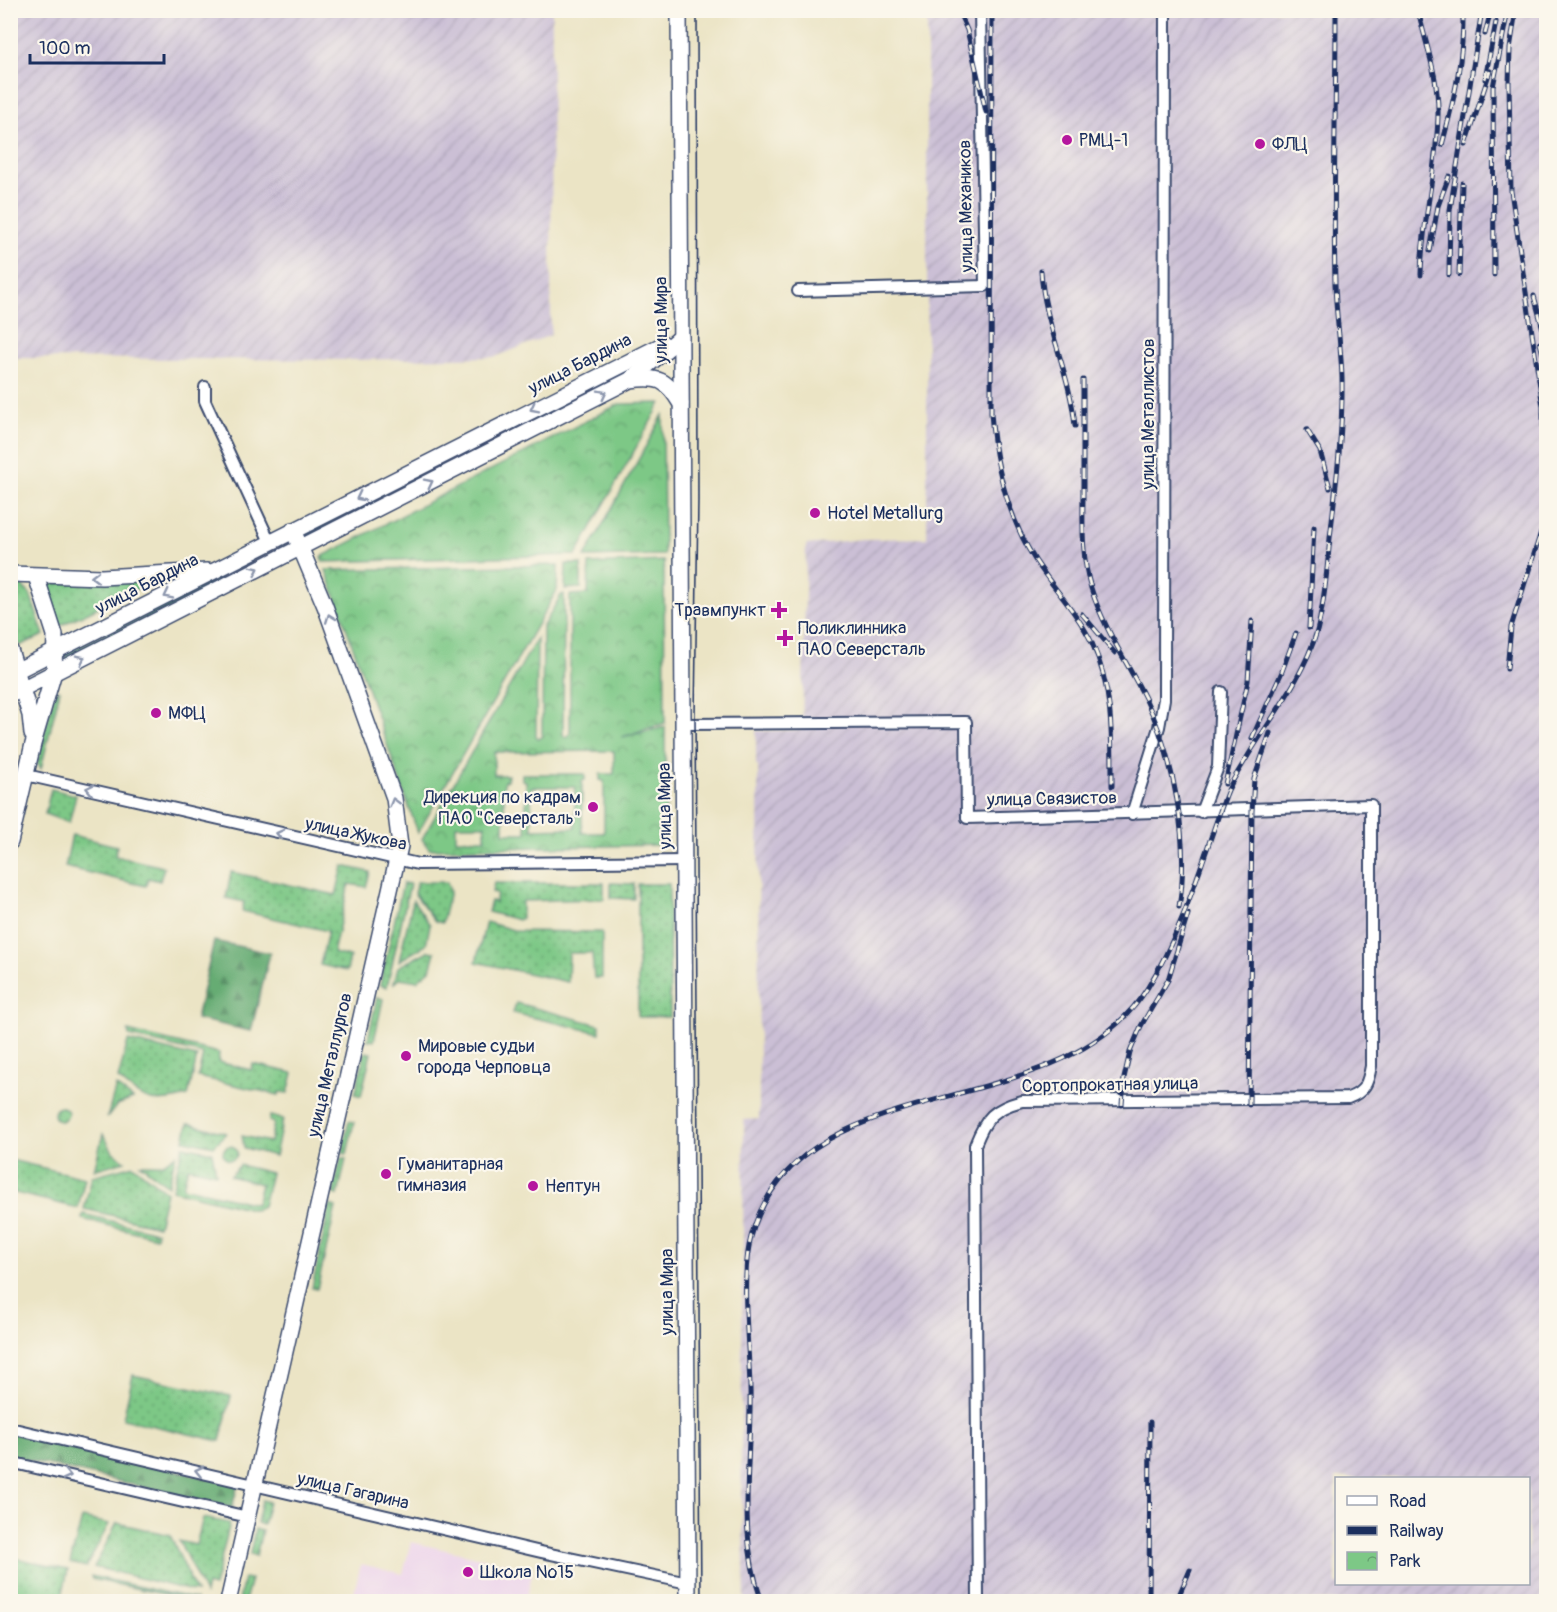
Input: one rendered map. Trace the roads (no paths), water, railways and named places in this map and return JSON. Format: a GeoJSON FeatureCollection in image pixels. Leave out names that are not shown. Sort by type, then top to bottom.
{"type":"FeatureCollection","features":[{"type":"Feature","properties":{"kind":"main road","name":"улица Мира"},"geometry":{"type":"LineString","coordinates":[[679,10],[688,1602]]}},
{"type":"Feature","properties":{"kind":"main road","name":"улица Бардина"},"geometry":{"type":"LineString","coordinates":[[17,692],[630,380],[681,337]]}},
{"type":"Feature","properties":{"kind":"main road","name":"улица Бардина"},"geometry":{"type":"LineString","coordinates":[[14,672],[513,419],[681,337]]}},
{"type":"Feature","properties":{"kind":"main road"},"geometry":{"type":"LineString","coordinates":[[630,380],[649,377],[663,381],[681,404]]}},
{"type":"Feature","properties":{"kind":"main road"},"geometry":{"type":"LineString","coordinates":[[513,419],[521,436]]}},
{"type":"Feature","properties":{"kind":"main road","name":"улица Металлургов"},"geometry":{"type":"LineString","coordinates":[[228,1602],[399,860],[401,834],[394,798],[302,547],[293,530]]}},
{"type":"Feature","properties":{"kind":"main road"},"geometry":{"type":"LineString","coordinates":[[10,574],[102,577],[216,571]]}},
{"type":"Feature","properties":{"kind":"main road"},"geometry":{"type":"LineString","coordinates":[[10,842],[33,744],[54,672],[55,635],[36,576]]}},
{"type":"Feature","properties":{"kind":"main road"},"geometry":{"type":"LineString","coordinates":[[10,650],[17,692],[30,715],[33,744]]}},
{"type":"Feature","properties":{"kind":"street","name":"улица Механиков"},"geometry":{"type":"LineString","coordinates":[[798,291],[985,286],[980,10]]}},
{"type":"Feature","properties":{"kind":"street","name":"улица Металлистов"},"geometry":{"type":"LineString","coordinates":[[1132,814],[1159,727],[1164,699],[1165,10]]}},
{"type":"Feature","properties":{"kind":"street"},"geometry":{"type":"LineString","coordinates":[[205,387],[206,401],[270,542]]}},
{"type":"Feature","properties":{"kind":"street"},"geometry":{"type":"LineString","coordinates":[[1201,812],[1218,767],[1221,692]]}},
{"type":"Feature","properties":{"kind":"street","name":"улица Связистов"},"geometry":{"type":"LineString","coordinates":[[683,724],[966,722],[967,818],[1371,805]]}},
{"type":"Feature","properties":{"kind":"street","name":"улица Жукова"},"geometry":{"type":"LineString","coordinates":[[26,775],[418,864],[685,861]]}},
{"type":"Feature","properties":{"kind":"street","name":"Сортопрокатная улица"},"geometry":{"type":"LineString","coordinates":[[978,1602],[975,1145],[984,1122],[1000,1107],[1022,1101],[1348,1098],[1360,1094],[1367,1084],[1371,1066],[1371,805]]}},
{"type":"Feature","properties":{"kind":"street","name":"улица Гагарина"},"geometry":{"type":"LineString","coordinates":[[10,1428],[541,1552],[688,1583]]}},
{"type":"Feature","properties":{"kind":"street"},"geometry":{"type":"LineString","coordinates":[[10,1462],[248,1517]]}},
{"type":"Feature","properties":{"kind":"tram line"},"geometry":{"type":"LineString","coordinates":[[697,10],[698,500],[695,716],[701,1602]]}},
{"type":"Feature","properties":{"kind":"railway"},"geometry":{"type":"LineString","coordinates":[[958,10],[967,30],[986,112]]}},
{"type":"Feature","properties":{"kind":"railway"},"geometry":{"type":"LineString","coordinates":[[992,10],[991,413],[996,452],[1004,489],[1025,543],[1079,621],[1099,660],[1110,713],[1112,786]]}},
{"type":"Feature","properties":{"kind":"railway"},"geometry":{"type":"LineString","coordinates":[[762,1602],[749,1549],[747,1522],[750,1387],[746,1272],[751,1237],[778,1182],[821,1144],[875,1119],[996,1083],[1056,1062],[1108,1032],[1148,987],[1161,965],[1192,893],[1228,790],[1287,695],[1311,648],[1320,620],[1324,596],[1341,418],[1342,378],[1334,250],[1336,10]]}},
{"type":"Feature","properties":{"kind":"railway"},"geometry":{"type":"LineString","coordinates":[[1418,10],[1434,75],[1438,102],[1437,135],[1421,275]]}},
{"type":"Feature","properties":{"kind":"railway"},"geometry":{"type":"LineString","coordinates":[[1442,145],[1457,78],[1462,45],[1463,10]]}},
{"type":"Feature","properties":{"kind":"railway"},"geometry":{"type":"LineString","coordinates":[[1449,275],[1450,210],[1482,10]]}},
{"type":"Feature","properties":{"kind":"railway"},"geometry":{"type":"LineString","coordinates":[[1485,34],[1491,10]]}},
{"type":"Feature","properties":{"kind":"railway"},"geometry":{"type":"LineString","coordinates":[[1516,10],[1510,49],[1509,83],[1511,191],[1543,407],[1546,669]]}},
{"type":"Feature","properties":{"kind":"railway"},"geometry":{"type":"LineString","coordinates":[[1494,275],[1493,87],[1507,15]]}},
{"type":"Feature","properties":{"kind":"railway"},"geometry":{"type":"LineString","coordinates":[[1485,79],[1496,22]]}},
{"type":"Feature","properties":{"kind":"railway"},"geometry":{"type":"LineString","coordinates":[[1466,145],[1490,71]]}},
{"type":"Feature","properties":{"kind":"railway"},"geometry":{"type":"LineString","coordinates":[[1430,251],[1438,206],[1449,176]]}},
{"type":"Feature","properties":{"kind":"railway"},"geometry":{"type":"LineString","coordinates":[[1459,275],[1462,183]]}},
{"type":"Feature","properties":{"kind":"railway"},"geometry":{"type":"LineString","coordinates":[[1041,271],[1047,310],[1068,386],[1075,426]]}},
{"type":"Feature","properties":{"kind":"railway"},"geometry":{"type":"LineString","coordinates":[[1534,296],[1546,340]]}},
{"type":"Feature","properties":{"kind":"railway"},"geometry":{"type":"LineString","coordinates":[[1540,343],[1546,365]]}},
{"type":"Feature","properties":{"kind":"railway"},"geometry":{"type":"LineString","coordinates":[[1083,380],[1083,526],[1088,576],[1096,602],[1145,698],[1164,746],[1181,828],[1182,882],[1179,907]]}},
{"type":"Feature","properties":{"kind":"railway"},"geometry":{"type":"LineString","coordinates":[[1307,430],[1320,451],[1330,488]]}},
{"type":"Feature","properties":{"kind":"railway"},"geometry":{"type":"LineString","coordinates":[[1309,628],[1314,527]]}},
{"type":"Feature","properties":{"kind":"railway"},"geometry":{"type":"LineString","coordinates":[[1507,669],[1511,627],[1541,532]]}},
{"type":"Feature","properties":{"kind":"railway"},"geometry":{"type":"LineString","coordinates":[[1082,614],[1115,653]]}},
{"type":"Feature","properties":{"kind":"railway"},"geometry":{"type":"LineString","coordinates":[[1225,784],[1248,681],[1252,621]]}},
{"type":"Feature","properties":{"kind":"railway"},"geometry":{"type":"LineString","coordinates":[[1252,738],[1281,674],[1296,633]]}},
{"type":"Feature","properties":{"kind":"railway"},"geometry":{"type":"LineString","coordinates":[[1249,1105],[1252,811],[1254,779],[1270,733]]}},
{"type":"Feature","properties":{"kind":"railway"},"geometry":{"type":"LineString","coordinates":[[1122,1105],[1124,1078],[1130,1052],[1141,1026],[1168,980],[1188,914]]}},
{"type":"Feature","properties":{"kind":"railway"},"geometry":{"type":"LineString","coordinates":[[1149,1602],[1150,1422]]}},
{"type":"Feature","properties":{"kind":"railway"},"geometry":{"type":"LineString","coordinates":[[1176,1602],[1190,1570]]}},
{"type":"Feature","properties":{"kind":"place","name":"РМЦ-1"},"geometry":{"type":"Point","coordinates":[1067,140]}},
{"type":"Feature","properties":{"kind":"place","name":"ФЛЦ"},"geometry":{"type":"Point","coordinates":[1260,144]}},
{"type":"Feature","properties":{"kind":"place","name":"Hotel Metallurg"},"geometry":{"type":"Point","coordinates":[815,513]}},
{"type":"Feature","properties":{"kind":"place","name":"Травмпункт"},"geometry":{"type":"Point","coordinates":[779,610]}},
{"type":"Feature","properties":{"kind":"place","name":"Поликлинника ПАО Северсталь"},"geometry":{"type":"Point","coordinates":[785,638]}},
{"type":"Feature","properties":{"kind":"place","name":"МФЦ"},"geometry":{"type":"Point","coordinates":[156,713]}},
{"type":"Feature","properties":{"kind":"place","name":"Дирекция по кадрам ПАО \"Северсталь\""},"geometry":{"type":"Point","coordinates":[593,807]}},
{"type":"Feature","properties":{"kind":"place","name":"Мировые судьи города Черповца"},"geometry":{"type":"Point","coordinates":[406,1056]}},
{"type":"Feature","properties":{"kind":"place","name":"Гуманитарная гимназия"},"geometry":{"type":"Point","coordinates":[386,1174]}},
{"type":"Feature","properties":{"kind":"place","name":"Нептун"},"geometry":{"type":"Point","coordinates":[533,1186]}},
{"type":"Feature","properties":{"kind":"place","name":"Школа №15"},"geometry":{"type":"Point","coordinates":[468,1572]}}]}
